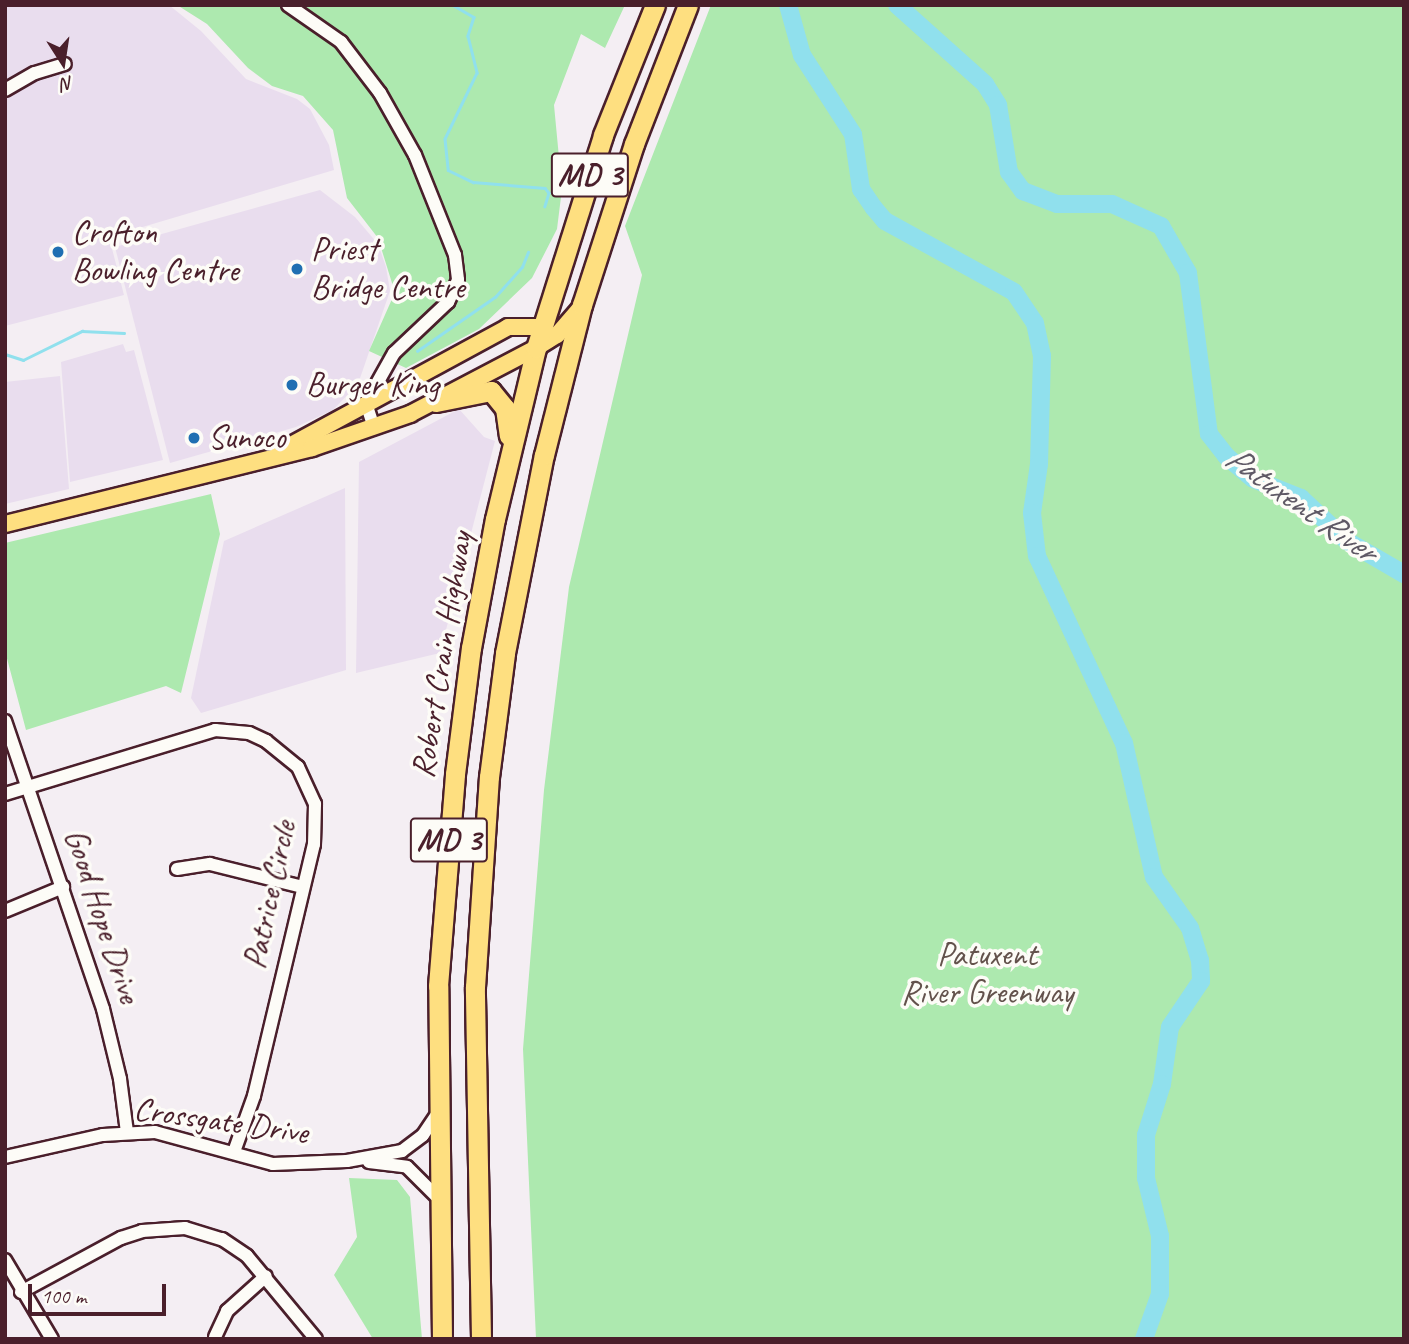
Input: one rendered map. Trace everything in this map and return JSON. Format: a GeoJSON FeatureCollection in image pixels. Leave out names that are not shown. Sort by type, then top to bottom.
{"type":"FeatureCollection","features":[{"type":"Feature","properties":{"kind":"highway","name":"Robert Crain Highway"},"geometry":{"type":"LineString","coordinates":[[442,1339],[437,1114],[440,950],[455,774],[473,637],[511,447],[536,348],[550,331],[604,135],[655,5]]}},
{"type":"Feature","properties":{"kind":"highway","name":"Robert Crain Highway"},"geometry":{"type":"LineString","coordinates":[[481,1339],[475,1000],[487,804],[515,595],[567,360],[582,305],[634,144],[688,5]]}},
{"type":"Feature","properties":{"kind":"highway"},"geometry":{"type":"LineString","coordinates":[[550,331],[567,360]]}},
{"type":"Feature","properties":{"kind":"highway"},"geometry":{"type":"LineString","coordinates":[[436,402],[485,390],[498,395],[505,408],[511,447]]}},
{"type":"Feature","properties":{"kind":"main road"},"geometry":{"type":"LineString","coordinates":[[274,456],[508,327],[550,331],[582,305]]}},
{"type":"Feature","properties":{"kind":"main road"},"geometry":{"type":"LineString","coordinates":[[5,524],[274,456],[374,427],[436,402],[536,348]]}},
{"type":"Feature","properties":{"kind":"street"},"geometry":{"type":"LineString","coordinates":[[288,5],[341,42],[380,93],[415,155],[455,255],[458,280],[448,302],[394,353],[366,404],[374,427]]}},
{"type":"Feature","properties":{"kind":"street"},"geometry":{"type":"LineString","coordinates":[[5,90],[45,68],[65,64]]}},
{"type":"Feature","properties":{"kind":"street","name":"Good Hope Drive"},"geometry":{"type":"LineString","coordinates":[[5,721],[29,785],[114,1046],[127,1132]]}},
{"type":"Feature","properties":{"kind":"street","name":"Patrice Circle"},"geometry":{"type":"LineString","coordinates":[[5,794],[215,730],[249,733],[283,752],[308,784],[316,826],[254,1096],[234,1152]]}},
{"type":"Feature","properties":{"kind":"street"},"geometry":{"type":"LineString","coordinates":[[177,869],[209,864],[303,887]]}},
{"type":"Feature","properties":{"kind":"street"},"geometry":{"type":"LineString","coordinates":[[5,911],[63,887]]}},
{"type":"Feature","properties":{"kind":"street","name":"Crossgate Drive"},"geometry":{"type":"LineString","coordinates":[[5,1157],[127,1132],[177,1136],[273,1164],[347,1161],[402,1151],[423,1135],[437,1114]]}},
{"type":"Feature","properties":{"kind":"street","name":"Crossgate Drive"},"geometry":{"type":"LineString","coordinates":[[347,1161],[407,1167],[438,1198]]}},
{"type":"Feature","properties":{"kind":"street"},"geometry":{"type":"LineString","coordinates":[[21,1292],[121,1238],[164,1227],[222,1239],[266,1276],[316,1339]]}},
{"type":"Feature","properties":{"kind":"street"},"geometry":{"type":"LineString","coordinates":[[5,1260],[21,1292],[52,1339]]}},
{"type":"Feature","properties":{"kind":"street"},"geometry":{"type":"LineString","coordinates":[[215,1337],[227,1311],[266,1276]]}},
{"type":"Feature","properties":{"kind":"shaded area"},"geometry":{"type":"Polygon","coordinates":[[[5,5],[169,5],[201,31],[246,79],[297,99],[310,109],[329,145],[334,170],[109,237],[124,295],[5,326],[5,5]]]}},
{"type":"Feature","properties":{"kind":"shaded area"},"geometry":{"type":"Polygon","coordinates":[[[320,190],[355,217],[378,244],[386,267],[390,291],[358,384],[333,410],[296,427],[170,463],[115,247],[320,190]]]}},
{"type":"Feature","properties":{"kind":"shaded area"},"geometry":{"type":"Polygon","coordinates":[[[123,344],[126,352],[134,350],[163,460],[70,482],[61,362],[123,344]]]}},
{"type":"Feature","properties":{"kind":"shaded area"},"geometry":{"type":"Polygon","coordinates":[[[60,376],[69,489],[5,504],[5,382],[60,376]]]}},
{"type":"Feature","properties":{"kind":"shaded area"},"geometry":{"type":"Polygon","coordinates":[[[459,409],[484,437],[495,441],[440,653],[356,673],[359,462],[459,409]]]}},
{"type":"Feature","properties":{"kind":"shaded area"},"geometry":{"type":"Polygon","coordinates":[[[345,488],[346,670],[201,713],[191,698],[224,541],[345,488]]]}},
{"type":"Feature","properties":{"kind":"green space"},"geometry":{"type":"Polygon","coordinates":[[[177,5],[625,5],[605,48],[581,34],[554,105],[562,189],[557,229],[532,278],[479,329],[406,368],[369,351],[392,299],[392,283],[378,238],[347,198],[333,130],[303,96],[272,86],[248,68],[207,24],[177,5]]]}},
{"type":"Feature","properties":{"kind":"green space","name":"Patuxent River Greenway"},"geometry":{"type":"Polygon","coordinates":[[[711,5],[1404,5],[1404,1339],[536,1339],[523,1049],[544,790],[569,587],[642,275],[625,226],[711,5]]]}},
{"type":"Feature","properties":{"kind":"green space"},"geometry":{"type":"Polygon","coordinates":[[[211,494],[220,534],[181,693],[166,686],[26,730],[5,651],[5,543],[211,494]]]}},
{"type":"Feature","properties":{"kind":"green space"},"geometry":{"type":"Polygon","coordinates":[[[349,1178],[397,1180],[410,1197],[422,1339],[373,1339],[334,1275],[357,1237],[349,1178]]]}},
{"type":"Feature","properties":{"kind":"waterway"},"geometry":{"type":"LineString","coordinates":[[430,5],[449,5]]}},
{"type":"Feature","properties":{"kind":"waterway"},"geometry":{"type":"LineString","coordinates":[[453,5],[474,17],[468,36],[477,73],[445,139],[448,170],[473,182],[545,188],[549,193],[545,206]]}},
{"type":"Feature","properties":{"kind":"waterway"},"geometry":{"type":"LineString","coordinates":[[788,5],[802,55],[853,134],[861,189],[874,208],[885,221],[1014,292],[1035,323],[1042,356],[1039,464],[1032,513],[1037,556],[1124,743],[1154,877],[1190,928],[1200,960],[1201,981],[1170,1027],[1162,1084],[1146,1135],[1146,1178],[1160,1236],[1160,1294],[1144,1339]]}},
{"type":"Feature","properties":{"kind":"waterway","name":"Patuxent River"},"geometry":{"type":"LineString","coordinates":[[897,5],[985,84],[998,105],[1009,172],[1023,191],[1057,204],[1112,204],[1161,226],[1188,273],[1209,434],[1226,456],[1253,479],[1301,498],[1347,541],[1404,574]]}},
{"type":"Feature","properties":{"kind":"waterway"},"geometry":{"type":"LineString","coordinates":[[417,351],[495,297],[522,267],[528,252]]}},
{"type":"Feature","properties":{"kind":"waterway"},"geometry":{"type":"LineString","coordinates":[[5,354],[23,360],[82,331],[124,333]]}},
{"type":"Feature","properties":{"kind":"place","name":"Crofton Bowling Centre"},"geometry":{"type":"Point","coordinates":[58,252]}},
{"type":"Feature","properties":{"kind":"place","name":"Priest Bridge Centre"},"geometry":{"type":"Point","coordinates":[297,269]}},
{"type":"Feature","properties":{"kind":"place","name":"Burger King"},"geometry":{"type":"Point","coordinates":[292,385]}},
{"type":"Feature","properties":{"kind":"place","name":"Sunoco"},"geometry":{"type":"Point","coordinates":[194,438]}}]}
